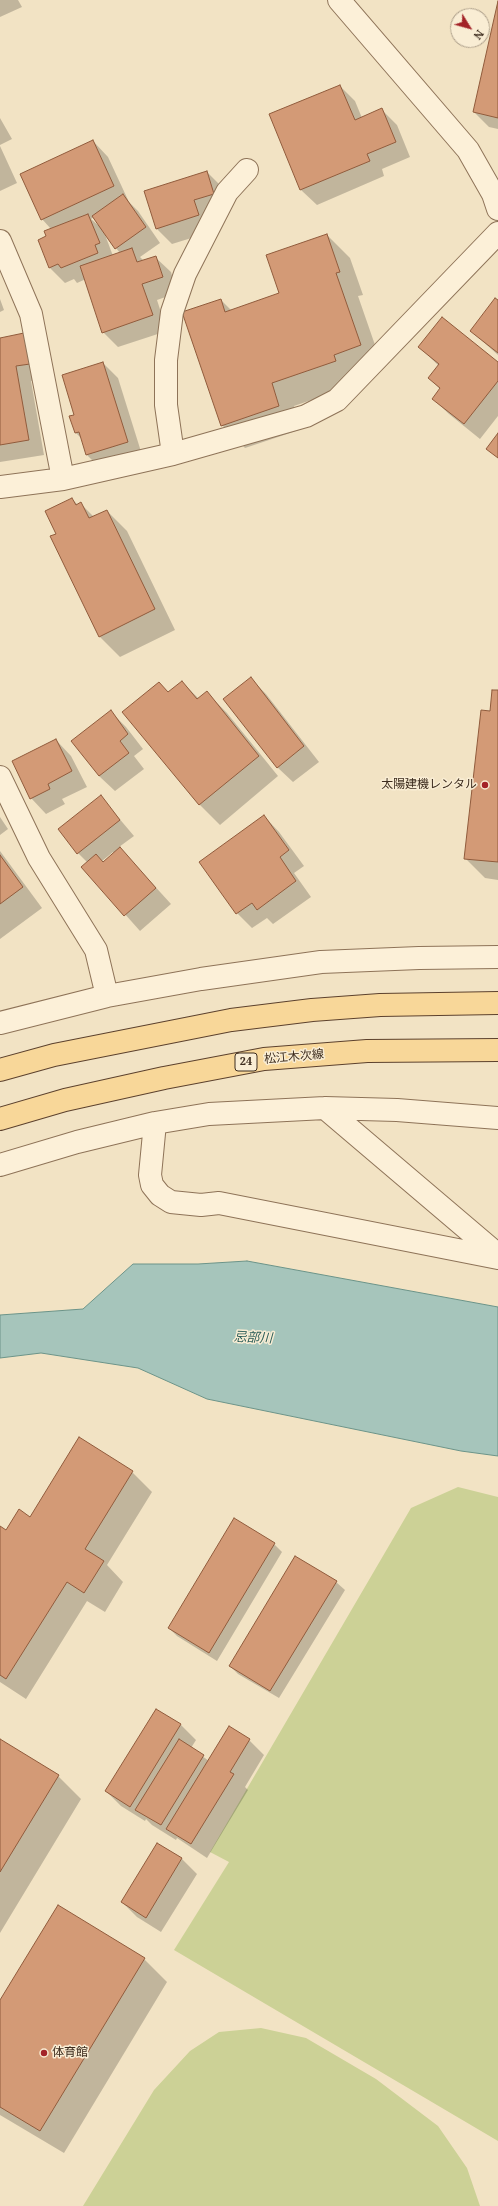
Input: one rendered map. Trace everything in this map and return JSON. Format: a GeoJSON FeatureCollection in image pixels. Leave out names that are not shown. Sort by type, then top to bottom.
{"type":"FeatureCollection","features":[{"type":"Feature","properties":{"kind":"main road"},"geometry":{"type":"LineString","coordinates":[[0,1070],[54,1055],[239,1019],[312,1010],[380,1004],[498,1003]]}},
{"type":"Feature","properties":{"kind":"main road","name":"松江木次線"},"geometry":{"type":"LineString","coordinates":[[0,1119],[65,1100],[164,1078],[264,1059],[367,1051],[498,1050]]}},
{"type":"Feature","properties":{"kind":"street"},"geometry":{"type":"LineString","coordinates":[[339,0],[468,150],[493,194],[498,209]]}},
{"type":"Feature","properties":{"kind":"street"},"geometry":{"type":"LineString","coordinates":[[173,454],[166,405],[166,360],[172,312],[186,274],[227,192],[247,170]]}},
{"type":"Feature","properties":{"kind":"street"},"geometry":{"type":"LineString","coordinates":[[0,487],[63,479],[173,454],[306,416],[337,400],[498,233]]}},
{"type":"Feature","properties":{"kind":"street"},"geometry":{"type":"LineString","coordinates":[[0,241],[31,314],[63,479]]}},
{"type":"Feature","properties":{"kind":"street"},"geometry":{"type":"LineString","coordinates":[[0,777],[39,858],[96,950],[107,996]]}},
{"type":"Feature","properties":{"kind":"street"},"geometry":{"type":"LineString","coordinates":[[0,1023],[107,996],[200,978],[322,962],[419,958],[498,957]]}},
{"type":"Feature","properties":{"kind":"street"},"geometry":{"type":"LineString","coordinates":[[0,1165],[77,1142],[155,1123],[209,1114],[325,1108],[397,1110],[498,1118]]}},
{"type":"Feature","properties":{"kind":"street"},"geometry":{"type":"LineString","coordinates":[[325,1108],[498,1255]]}},
{"type":"Feature","properties":{"kind":"street"},"geometry":{"type":"LineString","coordinates":[[155,1123],[150,1175],[152,1185],[160,1195],[171,1202],[201,1205],[219,1203],[498,1258]]}},
{"type":"Feature","properties":{"kind":"green space"},"geometry":{"type":"Polygon","coordinates":[[[458,1487],[498,1497],[498,2141],[174,1950],[229,1862],[210,1852],[411,1508],[458,1487]]]}},
{"type":"Feature","properties":{"kind":"green space"},"geometry":{"type":"Polygon","coordinates":[[[261,2028],[306,2038],[376,2079],[438,2126],[467,2168],[480,2206],[83,2206],[154,2090],[190,2051],[219,2032],[261,2028]]]}},
{"type":"Feature","properties":{"kind":"water","name":"忌部川"},"geometry":{"type":"Polygon","coordinates":[[[247,1261],[498,1307],[498,1456],[461,1451],[207,1399],[138,1368],[41,1353],[0,1358],[0,1315],[83,1309],[133,1264],[198,1264],[247,1261]]]}},
{"type":"Feature","properties":{"kind":"building"},"geometry":{"type":"Polygon","coordinates":[[[498,1],[498,118],[473,112],[487,48],[490,48],[490,37],[498,1]]]}},
{"type":"Feature","properties":{"kind":"building"},"geometry":{"type":"Polygon","coordinates":[[[340,85],[355,120],[382,108],[396,142],[367,154],[370,161],[300,190],[269,114],[340,85]]]}},
{"type":"Feature","properties":{"kind":"building"},"geometry":{"type":"Polygon","coordinates":[[[93,140],[114,186],[41,220],[20,174],[93,140]]]}},
{"type":"Feature","properties":{"kind":"building"},"geometry":{"type":"Polygon","coordinates":[[[207,171],[214,194],[194,200],[199,215],[156,229],[144,191],[207,171]]]}},
{"type":"Feature","properties":{"kind":"building"},"geometry":{"type":"Polygon","coordinates":[[[123,194],[146,227],[115,249],[92,216],[123,194]]]}},
{"type":"Feature","properties":{"kind":"building"},"geometry":{"type":"Polygon","coordinates":[[[88,214],[100,243],[95,245],[98,253],[61,268],[58,264],[49,268],[38,240],[46,236],[44,231],[88,214]]]}},
{"type":"Feature","properties":{"kind":"building"},"geometry":{"type":"Polygon","coordinates":[[[327,234],[340,272],[336,273],[361,345],[334,355],[336,361],[272,383],[279,406],[221,426],[182,312],[221,299],[225,312],[279,293],[266,255],[327,234]]]}},
{"type":"Feature","properties":{"kind":"building"},"geometry":{"type":"Polygon","coordinates":[[[132,248],[137,262],[156,256],[163,277],[142,284],[153,315],[102,333],[80,266],[132,248]]]}},
{"type":"Feature","properties":{"kind":"building"},"geometry":{"type":"Polygon","coordinates":[[[495,298],[498,300],[498,353],[470,331],[495,298]]]}},
{"type":"Feature","properties":{"kind":"building"},"geometry":{"type":"Polygon","coordinates":[[[442,317],[498,362],[498,381],[464,424],[432,399],[440,388],[428,378],[439,364],[418,347],[442,317]]]}},
{"type":"Feature","properties":{"kind":"building"},"geometry":{"type":"Polygon","coordinates":[[[24,333],[30,364],[16,366],[29,440],[0,445],[0,338],[24,333]]]}},
{"type":"Feature","properties":{"kind":"building"},"geometry":{"type":"Polygon","coordinates":[[[103,362],[128,442],[86,455],[79,432],[75,433],[69,416],[74,415],[62,375],[103,362]]]}},
{"type":"Feature","properties":{"kind":"building"},"geometry":{"type":"Polygon","coordinates":[[[498,433],[498,458],[486,449],[498,433]]]}},
{"type":"Feature","properties":{"kind":"building"},"geometry":{"type":"Polygon","coordinates":[[[72,498],[76,505],[81,502],[89,518],[107,510],[155,609],[99,637],[50,536],[56,534],[45,511],[72,498]]]}},
{"type":"Feature","properties":{"kind":"building"},"geometry":{"type":"Polygon","coordinates":[[[251,677],[304,746],[277,768],[223,699],[251,677]]]}},
{"type":"Feature","properties":{"kind":"building"},"geometry":{"type":"Polygon","coordinates":[[[182,681],[197,699],[207,691],[259,756],[199,805],[122,712],[159,682],[168,692],[182,681]]]}},
{"type":"Feature","properties":{"kind":"building","name":"太陽建機レンタル"},"geometry":{"type":"Polygon","coordinates":[[[492,690],[498,690],[498,862],[464,859],[481,710],[490,711],[492,690]]]}},
{"type":"Feature","properties":{"kind":"building"},"geometry":{"type":"Polygon","coordinates":[[[111,710],[128,734],[120,741],[129,753],[99,776],[71,741],[111,710]]]}},
{"type":"Feature","properties":{"kind":"building"},"geometry":{"type":"Polygon","coordinates":[[[56,739],[72,771],[48,784],[50,789],[30,799],[12,761],[56,739]]]}},
{"type":"Feature","properties":{"kind":"building"},"geometry":{"type":"Polygon","coordinates":[[[101,795],[120,820],[77,854],[58,829],[101,795]]]}},
{"type":"Feature","properties":{"kind":"building"},"geometry":{"type":"Polygon","coordinates":[[[264,815],[289,850],[280,857],[296,881],[257,910],[252,903],[236,914],[199,862],[264,815]]]}},
{"type":"Feature","properties":{"kind":"building"},"geometry":{"type":"Polygon","coordinates":[[[120,847],[156,888],[124,916],[81,867],[96,854],[103,862],[120,847]]]}},
{"type":"Feature","properties":{"kind":"building"},"geometry":{"type":"Polygon","coordinates":[[[0,855],[23,887],[0,904],[0,855]]]}},
{"type":"Feature","properties":{"kind":"building"},"geometry":{"type":"Polygon","coordinates":[[[79,1437],[133,1471],[85,1549],[104,1561],[84,1593],[67,1582],[6,1679],[0,1675],[0,1526],[6,1530],[19,1509],[30,1517],[79,1437]]]}},
{"type":"Feature","properties":{"kind":"building"},"geometry":{"type":"Polygon","coordinates":[[[234,1518],[275,1543],[209,1653],[168,1628],[234,1518]]]}},
{"type":"Feature","properties":{"kind":"building"},"geometry":{"type":"Polygon","coordinates":[[[295,1556],[337,1581],[270,1691],[229,1666],[295,1556]]]}},
{"type":"Feature","properties":{"kind":"building"},"geometry":{"type":"Polygon","coordinates":[[[156,1709],[181,1724],[130,1807],[105,1791],[156,1709]]]}},
{"type":"Feature","properties":{"kind":"building"},"geometry":{"type":"Polygon","coordinates":[[[229,1726],[250,1739],[230,1772],[234,1774],[191,1844],[166,1829],[229,1726]]]}},
{"type":"Feature","properties":{"kind":"building"},"geometry":{"type":"Polygon","coordinates":[[[0,1739],[59,1775],[0,1872],[0,1739]]]}},
{"type":"Feature","properties":{"kind":"building"},"geometry":{"type":"Polygon","coordinates":[[[179,1739],[204,1755],[161,1825],[135,1810],[179,1739]]]}},
{"type":"Feature","properties":{"kind":"building"},"geometry":{"type":"Polygon","coordinates":[[[157,1843],[182,1858],[146,1918],[121,1902],[157,1843]]]}},
{"type":"Feature","properties":{"kind":"building","name":"体育館"},"geometry":{"type":"Polygon","coordinates":[[[58,1905],[145,1958],[40,2131],[0,2107],[0,2000],[58,1905]]]}},
{"type":"Feature","properties":{"kind":"place","name":"太陽建機レンタル"},"geometry":{"type":"Point","coordinates":[485,785]}},
{"type":"Feature","properties":{"kind":"place","name":"体育館"},"geometry":{"type":"Point","coordinates":[44,2053]}}]}
